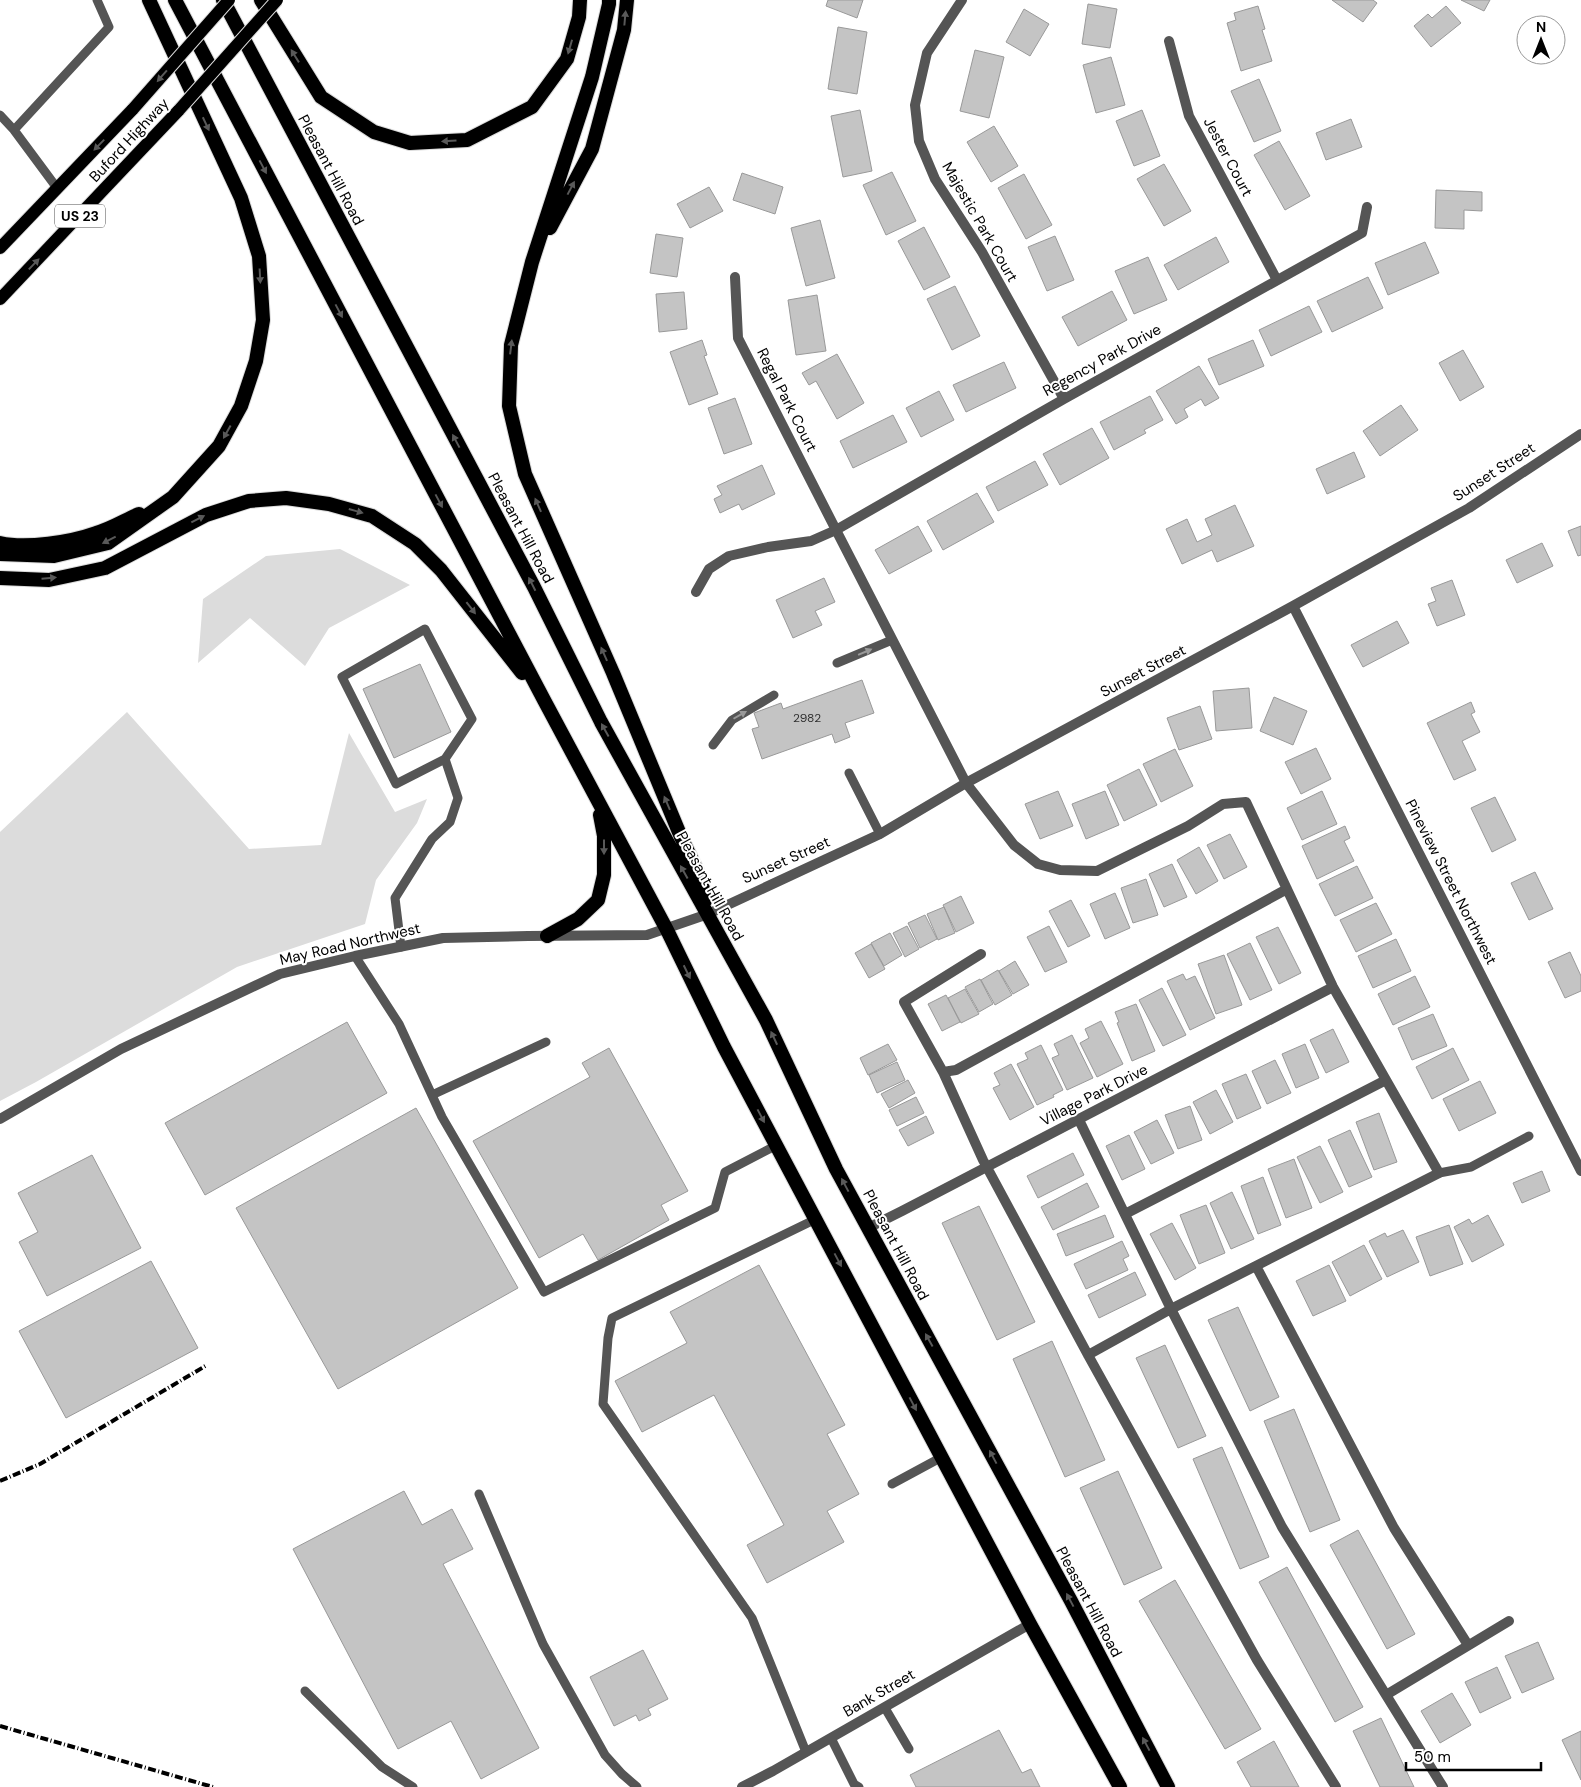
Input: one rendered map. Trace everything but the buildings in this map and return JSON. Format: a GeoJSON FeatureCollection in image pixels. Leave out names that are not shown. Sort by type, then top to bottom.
{"type":"FeatureCollection","features":[{"type":"Feature","properties":{"kind":"highway"},"geometry":{"type":"LineString","coordinates":[[0,554],[54,556],[108,543],[173,497],[219,446],[241,406],[256,361],[262,320],[259,256],[240,198],[149,0]]}},
{"type":"Feature","properties":{"kind":"highway"},"geometry":{"type":"LineString","coordinates":[[175,0],[666,928],[724,1047],[1030,1624],[1120,1787]]}},
{"type":"Feature","properties":{"kind":"highway","name":"Pleasant Hill Road"},"geometry":{"type":"LineString","coordinates":[[223,0],[529,578],[601,722],[766,1020],[836,1169],[1066,1592],[1168,1787]]}},
{"type":"Feature","properties":{"kind":"highway"},"geometry":{"type":"LineString","coordinates":[[261,0],[321,97],[374,132],[410,143],[467,140],[532,107],[567,59],[579,17],[580,0]]}},
{"type":"Feature","properties":{"kind":"highway"},"geometry":{"type":"LineString","coordinates":[[609,0],[592,77],[532,262],[511,345],[509,406],[525,474],[613,673],[681,837],[701,879],[708,914]]}},
{"type":"Feature","properties":{"kind":"highway"},"geometry":{"type":"LineString","coordinates":[[532,262],[592,149],[624,30],[627,0]]}},
{"type":"Feature","properties":{"kind":"highway"},"geometry":{"type":"LineString","coordinates":[[0,543],[8,545],[50,544],[96,533],[173,497]]}},
{"type":"Feature","properties":{"kind":"highway"},"geometry":{"type":"LineString","coordinates":[[0,578],[49,580],[105,568],[206,515],[249,501],[286,498],[329,504],[372,516],[415,544],[441,570],[544,700]]}},
{"type":"Feature","properties":{"kind":"highway"},"geometry":{"type":"LineString","coordinates":[[547,936],[578,919],[598,900],[604,875],[604,836],[597,799]]}},
{"type":"Feature","properties":{"kind":"main road","name":"Buford Highway"},"geometry":{"type":"LineString","coordinates":[[0,248],[133,109],[229,0]]}},
{"type":"Feature","properties":{"kind":"main road","name":"Buford Highway"},"geometry":{"type":"LineString","coordinates":[[0,299],[159,133],[277,0]]}},
{"type":"Feature","properties":{"kind":"street","name":"Majestic Park Court"},"geometry":{"type":"LineString","coordinates":[[962,0],[928,53],[915,105],[919,141],[935,179],[982,252],[1064,399]]}},
{"type":"Feature","properties":{"kind":"street","name":"Jester Court"},"geometry":{"type":"LineString","coordinates":[[1169,41],[1189,116],[1277,280]]}},
{"type":"Feature","properties":{"kind":"street","name":"Regency Park Drive"},"geometry":{"type":"LineString","coordinates":[[696,592],[709,569],[729,556],[768,547],[811,541],[836,530],[1064,399],[1362,233],[1367,207]]}},
{"type":"Feature","properties":{"kind":"street","name":"Regal Park Court"},"geometry":{"type":"LineString","coordinates":[[735,277],[738,338],[836,530]]}},
{"type":"Feature","properties":{"kind":"street","name":"Sunset Street"},"geometry":{"type":"LineString","coordinates":[[708,914],[880,834],[966,783],[1293,606],[1469,508],[1581,434]]}},
{"type":"Feature","properties":{"kind":"street"},"geometry":{"type":"LineString","coordinates":[[836,530],[966,783],[1014,845],[1038,864],[1060,870],[1097,871],[1188,826],[1223,804],[1246,802],[1333,987],[1439,1173],[1171,1309],[1088,1355]]}},
{"type":"Feature","properties":{"kind":"street","name":"Pineview Street Northwest"},"geometry":{"type":"LineString","coordinates":[[1293,606],[1578,1158],[1581,1171]]}},
{"type":"Feature","properties":{"kind":"street"},"geometry":{"type":"LineString","coordinates":[[942,1072],[956,1070],[1287,889]]}},
{"type":"Feature","properties":{"kind":"street","name":"May Road Northwest"},"geometry":{"type":"LineString","coordinates":[[0,1119],[121,1049],[280,974],[443,938],[647,935],[708,914]]}},
{"type":"Feature","properties":{"kind":"street"},"geometry":{"type":"LineString","coordinates":[[981,954],[904,1002],[942,1072],[987,1166],[1088,1355],[1257,1660],[1336,1787]]}},
{"type":"Feature","properties":{"kind":"street","name":"Village Park Drive"},"geometry":{"type":"LineString","coordinates":[[868,1228],[1333,987]]}},
{"type":"Feature","properties":{"kind":"street"},"geometry":{"type":"LineString","coordinates":[[1125,1214],[1386,1080]]}},
{"type":"Feature","properties":{"kind":"street"},"geometry":{"type":"LineString","coordinates":[[1079,1120],[1171,1309],[1282,1527],[1443,1787]]}},
{"type":"Feature","properties":{"kind":"street"},"geometry":{"type":"LineString","coordinates":[[1256,1266],[1394,1528],[1468,1646]]}},
{"type":"Feature","properties":{"kind":"street"},"geometry":{"type":"LineString","coordinates":[[1386,1695],[1509,1621]]}},
{"type":"Feature","properties":{"kind":"street","name":"Bank Street"},"geometry":{"type":"LineString","coordinates":[[742,1787],[885,1708],[1030,1624]]}},
{"type":"Feature","properties":{"kind":"lane"},"geometry":{"type":"LineString","coordinates":[[14,130],[109,28],[98,0]]}},
{"type":"Feature","properties":{"kind":"lane"},"geometry":{"type":"LineString","coordinates":[[0,115],[14,130],[58,188]]}},
{"type":"Feature","properties":{"kind":"lane"},"geometry":{"type":"LineString","coordinates":[[425,629],[472,719],[445,759],[396,784],[342,677],[425,629]]}},
{"type":"Feature","properties":{"kind":"lane"},"geometry":{"type":"LineString","coordinates":[[838,663],[892,640]]}},
{"type":"Feature","properties":{"kind":"lane"},"geometry":{"type":"LineString","coordinates":[[713,745],[732,720],[774,695]]}},
{"type":"Feature","properties":{"kind":"lane"},"geometry":{"type":"LineString","coordinates":[[401,947],[395,898],[432,840],[450,822],[458,798],[445,759]]}},
{"type":"Feature","properties":{"kind":"lane"},"geometry":{"type":"LineString","coordinates":[[850,773],[880,834]]}},
{"type":"Feature","properties":{"kind":"lane"},"geometry":{"type":"LineString","coordinates":[[355,956],[399,1024],[442,1118],[544,1292],[715,1208],[725,1172],[777,1145]]}},
{"type":"Feature","properties":{"kind":"lane"},"geometry":{"type":"LineString","coordinates":[[432,1095],[546,1042]]}},
{"type":"Feature","properties":{"kind":"lane"},"geometry":{"type":"LineString","coordinates":[[1439,1173],[1471,1167],[1529,1136]]}},
{"type":"Feature","properties":{"kind":"lane"},"geometry":{"type":"LineString","coordinates":[[806,1752],[752,1618],[603,1404],[608,1338],[612,1318],[816,1219]]}},
{"type":"Feature","properties":{"kind":"lane"},"geometry":{"type":"LineString","coordinates":[[892,1484],[942,1457]]}},
{"type":"Feature","properties":{"kind":"lane"},"geometry":{"type":"LineString","coordinates":[[479,1494],[543,1644],[605,1755],[622,1774],[638,1787]]}},
{"type":"Feature","properties":{"kind":"lane"},"geometry":{"type":"LineString","coordinates":[[305,1691],[382,1767],[413,1787]]}},
{"type":"Feature","properties":{"kind":"lane"},"geometry":{"type":"LineString","coordinates":[[885,1708],[910,1749]]}},
{"type":"Feature","properties":{"kind":"lane"},"geometry":{"type":"LineString","coordinates":[[831,1738],[854,1784],[859,1787]]}},
{"type":"Feature","properties":{"kind":"shaded area"},"geometry":{"type":"Polygon","coordinates":[[[340,549],[410,585],[329,628],[305,666],[250,618],[198,663],[203,599],[266,556],[340,549]]]}},
{"type":"Feature","properties":{"kind":"shaded area"},"geometry":{"type":"Polygon","coordinates":[[[127,712],[249,849],[321,845],[349,733],[395,812],[427,799],[417,823],[376,880],[365,924],[237,967],[0,1101],[0,832],[127,712]]]}},
{"type":"Feature","properties":{"kind":"railway"},"geometry":{"type":"LineString","coordinates":[[0,1481],[40,1464],[207,1365]]}},
{"type":"Feature","properties":{"kind":"railway"},"geometry":{"type":"LineString","coordinates":[[0,1726],[213,1787]]}}]}
